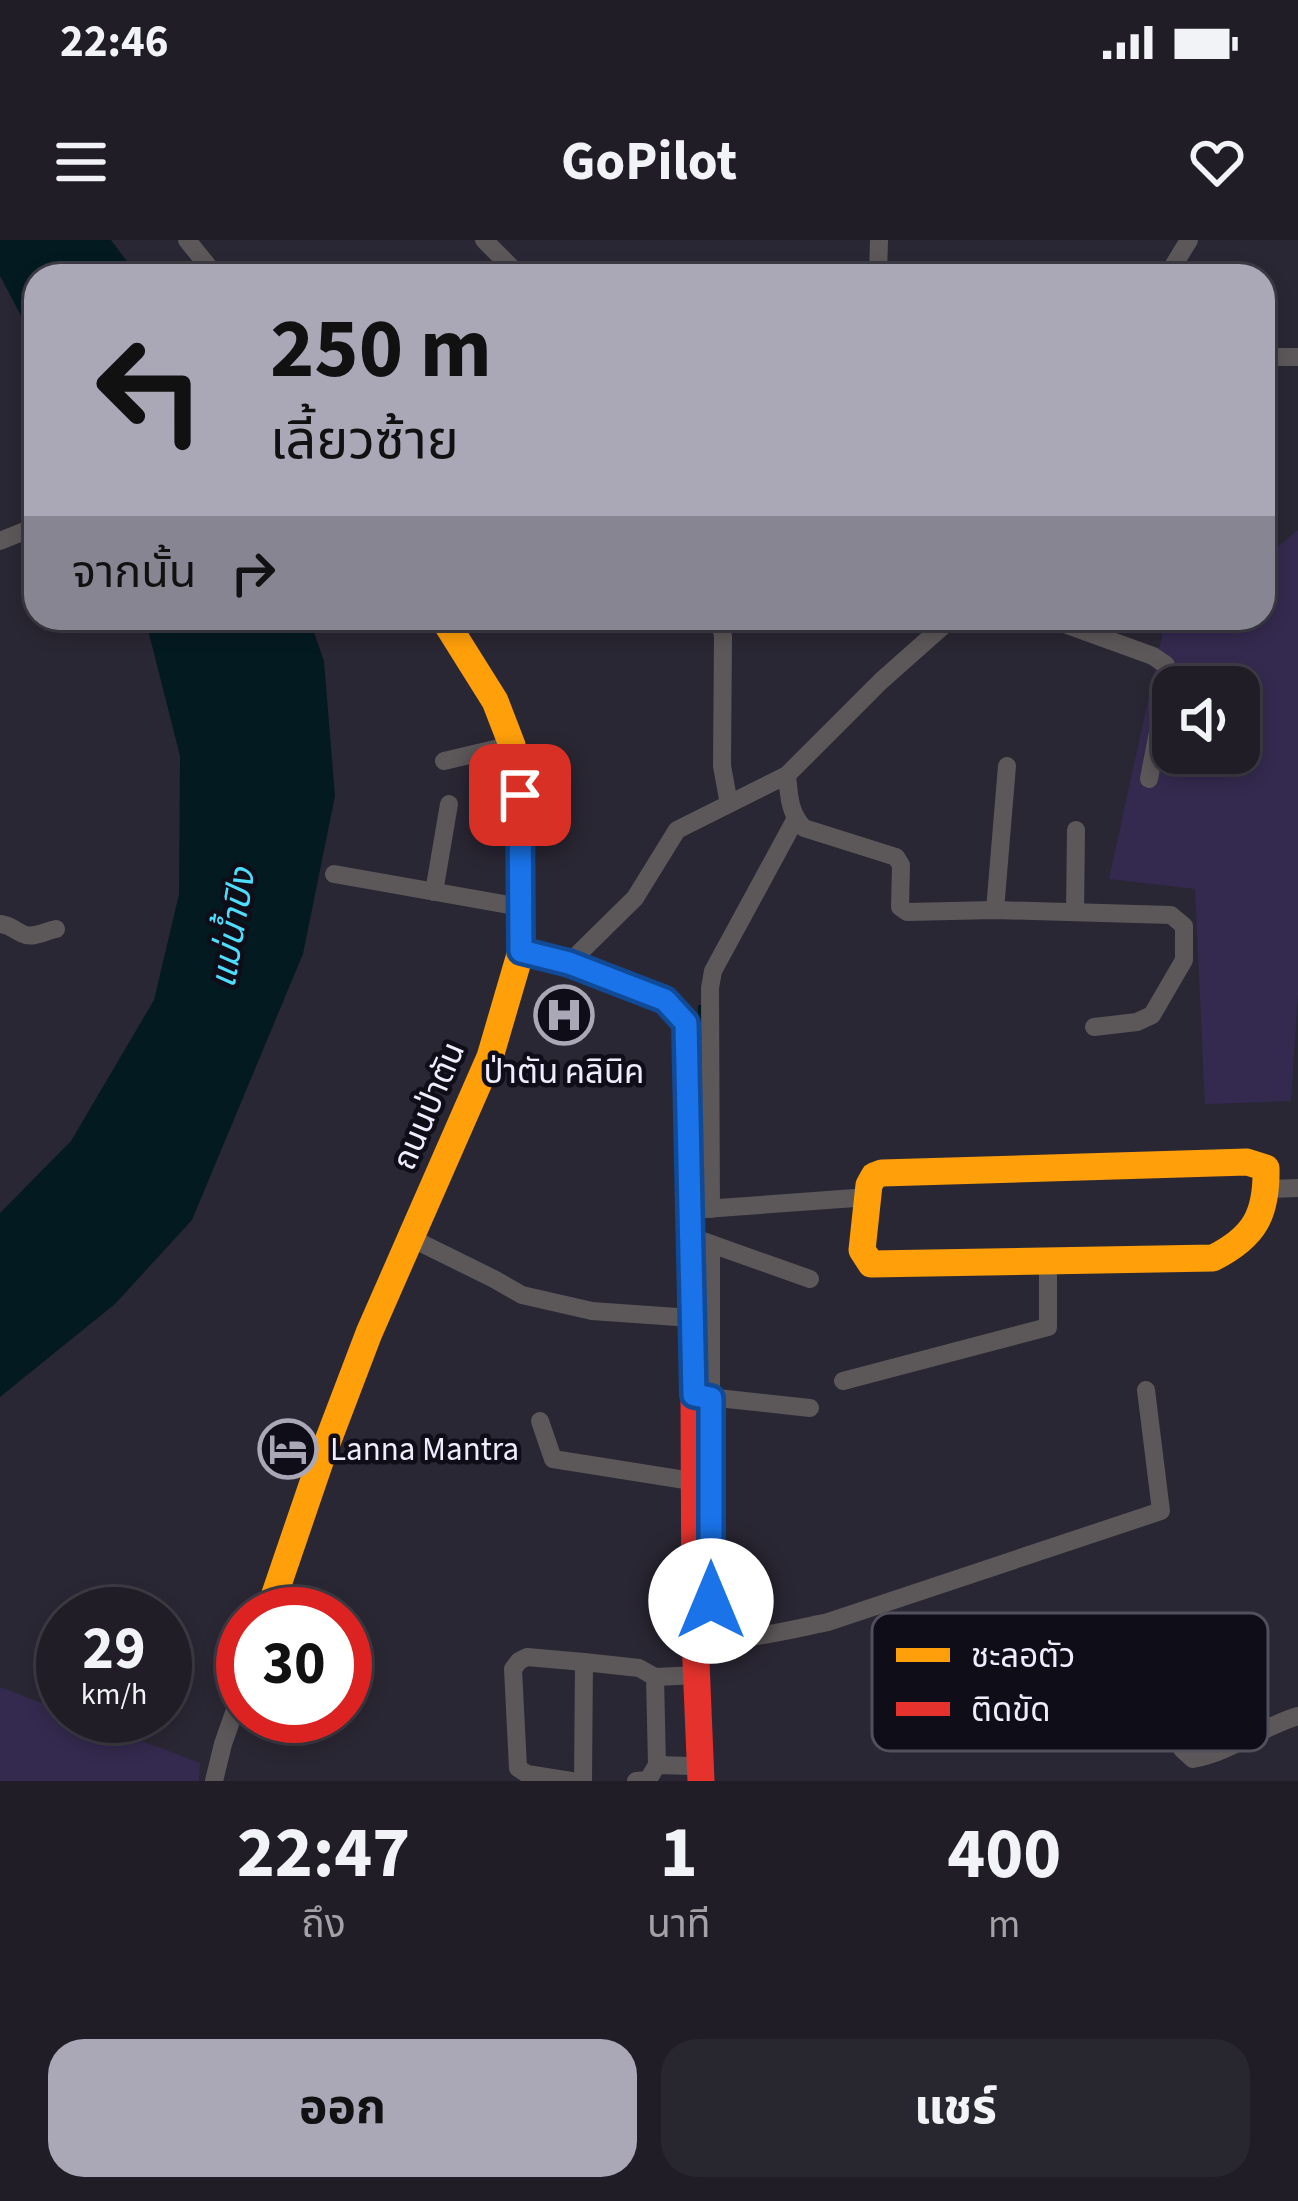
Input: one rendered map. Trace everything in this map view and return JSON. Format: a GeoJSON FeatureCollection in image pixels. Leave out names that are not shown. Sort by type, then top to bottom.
{"type":"FeatureCollection","features":[{"type":"Feature","properties":{"kind":"street"},"geometry":{"type":"LineString","coordinates":[[484,240],[508,264]]}},
{"type":"Feature","properties":{"kind":"street","name":"ถนนป่าตัน"},"geometry":{"type":"LineString","coordinates":[[277,1587],[369,1333],[490,1057],[521,951],[520,795],[512,745],[495,701],[451,630]]}},
{"type":"Feature","properties":{"kind":"street"},"geometry":{"type":"LineString","coordinates":[[722,630],[722,766],[729,804]]}},
{"type":"Feature","properties":{"kind":"street"},"geometry":{"type":"LineString","coordinates":[[569,963],[634,898],[677,830],[787,775],[938,630]]}},
{"type":"Feature","properties":{"kind":"street"},"geometry":{"type":"LineString","coordinates":[[1074,630],[1153,656],[1166,665],[1168,680],[1149,779]]}},
{"type":"Feature","properties":{"kind":"street"},"geometry":{"type":"LineString","coordinates":[[444,761],[512,745]]}},
{"type":"Feature","properties":{"kind":"street"},"geometry":{"type":"LineString","coordinates":[[995,910],[1007,766]]}},
{"type":"Feature","properties":{"kind":"street"},"geometry":{"type":"LineString","coordinates":[[787,775],[791,809],[803,828],[896,857],[901,865],[900,907],[907,912],[1171,915],[1184,926],[1184,960],[1152,1015],[1137,1022],[1094,1027]]}},
{"type":"Feature","properties":{"kind":"street"},"geometry":{"type":"LineString","coordinates":[[434,892],[449,804]]}},
{"type":"Feature","properties":{"kind":"street"},"geometry":{"type":"LineString","coordinates":[[657,1766],[697,1773],[703,1639],[699,1022],[713,971],[795,820]]}},
{"type":"Feature","properties":{"kind":"street"},"geometry":{"type":"LineString","coordinates":[[1075,912],[1076,830]]}},
{"type":"Feature","properties":{"kind":"street"},"geometry":{"type":"LineString","coordinates":[[334,874],[521,907]]}},
{"type":"Feature","properties":{"kind":"street"},"geometry":{"type":"LineString","coordinates":[[0,924],[29,936],[56,928]]}},
{"type":"Feature","properties":{"kind":"street"},"geometry":{"type":"LineString","coordinates":[[521,951],[569,963],[665,1000],[699,1022]]}},
{"type":"Feature","properties":{"kind":"street"},"geometry":{"type":"LineString","coordinates":[[1247,1162],[1266,1168],[1268,1189],[1263,1216],[1234,1249],[1213,1258],[872,1264],[862,1250],[869,1185],[882,1173],[1247,1162]]}},
{"type":"Feature","properties":{"kind":"street"},"geometry":{"type":"LineString","coordinates":[[1268,1189],[1298,1188]]}},
{"type":"Feature","properties":{"kind":"street"},"geometry":{"type":"LineString","coordinates":[[700,1224],[855,1198]]}},
{"type":"Feature","properties":{"kind":"street"},"geometry":{"type":"LineString","coordinates":[[700,1224],[810,1279]]}},
{"type":"Feature","properties":{"kind":"street"},"geometry":{"type":"LineString","coordinates":[[411,1238],[522,1295],[592,1311],[701,1321]]}},
{"type":"Feature","properties":{"kind":"street"},"geometry":{"type":"LineString","coordinates":[[843,1381],[1048,1327],[1048,1262]]}},
{"type":"Feature","properties":{"kind":"street"},"geometry":{"type":"LineString","coordinates":[[703,1639],[779,1633],[828,1622],[1161,1511],[1146,1390]]}},
{"type":"Feature","properties":{"kind":"street"},"geometry":{"type":"LineString","coordinates":[[702,1396],[810,1408]]}},
{"type":"Feature","properties":{"kind":"street"},"geometry":{"type":"LineString","coordinates":[[539,1421],[553,1459],[702,1483]]}},
{"type":"Feature","properties":{"kind":"street"},"geometry":{"type":"LineString","coordinates":[[571,1781],[526,1774],[518,1768],[513,1669],[519,1660],[639,1668],[656,1677],[698,1675]]}},
{"type":"Feature","properties":{"kind":"street"},"geometry":{"type":"LineString","coordinates":[[583,1781],[584,1662]]}},
{"type":"Feature","properties":{"kind":"street"},"geometry":{"type":"LineString","coordinates":[[636,1781],[648,1780],[657,1766],[656,1677]]}},
{"type":"Feature","properties":{"kind":"street"},"geometry":{"type":"LineString","coordinates":[[1268,1727],[1298,1716]]}},
{"type":"Feature","properties":{"kind":"street"},"geometry":{"type":"LineString","coordinates":[[214,1781],[223,1743]]}},
{"type":"Feature","properties":{"kind":"street"},"geometry":{"type":"LineString","coordinates":[[1184,1751],[1193,1759],[1221,1751]]}},
{"type":"Feature","properties":{"kind":"shaded area"},"geometry":{"type":"Polygon","coordinates":[[[1298,530],[1298,994],[1291,1101],[1205,1104],[1195,889],[1109,879],[1152,682],[1152,774],[1260,774],[1260,666],[1156,666],[1163,630],[1275,630],[1275,549],[1298,530]]]}},
{"type":"Feature","properties":{"kind":"shaded area"},"geometry":{"type":"Polygon","coordinates":[[[0,1687],[36,1701],[36,1743],[147,1743],[200,1763],[199,1781],[0,1781],[0,1687]]]}},
{"type":"Feature","properties":{"kind":"water"},"geometry":{"type":"Polygon","coordinates":[[[0,240],[111,240],[129,264],[24,264],[24,321],[0,276],[0,240]]]}},
{"type":"Feature","properties":{"kind":"water","name":"แม่น้ำปิง"},"geometry":{"type":"Polygon","coordinates":[[[148,630],[313,630],[324,661],[335,796],[303,954],[192,1220],[115,1304],[0,1397],[0,1213],[71,1141],[154,1000],[179,894],[180,756],[148,630]]]}},
{"type":"Feature","properties":{"kind":"waterway"},"geometry":{"type":"LineString","coordinates":[[700,1007],[701,1061]]}},
{"type":"Feature","properties":{"kind":"traffic: slow"},"geometry":{"type":"LineString","coordinates":[[277,1587],[369,1333],[490,1057],[521,951],[520,795],[512,745],[495,701],[451,630]]}},
{"type":"Feature","properties":{"kind":"traffic: slow"},"geometry":{"type":"LineString","coordinates":[[1247,1162],[1266,1168],[1261,1211],[1239,1242],[1213,1258],[871,1264],[862,1250],[869,1185],[882,1173],[1247,1162]]}},
{"type":"Feature","properties":{"kind":"traffic: jam"},"geometry":{"type":"LineString","coordinates":[[569,963],[665,1001],[686,1023],[701,1781]]}},
{"type":"Feature","properties":{"kind":"place","name":"ป่าตัน คลินิค"},"geometry":{"type":"Point","coordinates":[564,1015]}},
{"type":"Feature","properties":{"kind":"place","name":"Lanna Mantra"},"geometry":{"type":"Point","coordinates":[288,1449]}},
{"type":"Feature","properties":{"kind":"route"},"geometry":{"type":"LineString","coordinates":[[520,795],[521,951],[569,963],[665,1000],[686,1023],[694,1395],[711,1398],[711,1601]]}}]}
